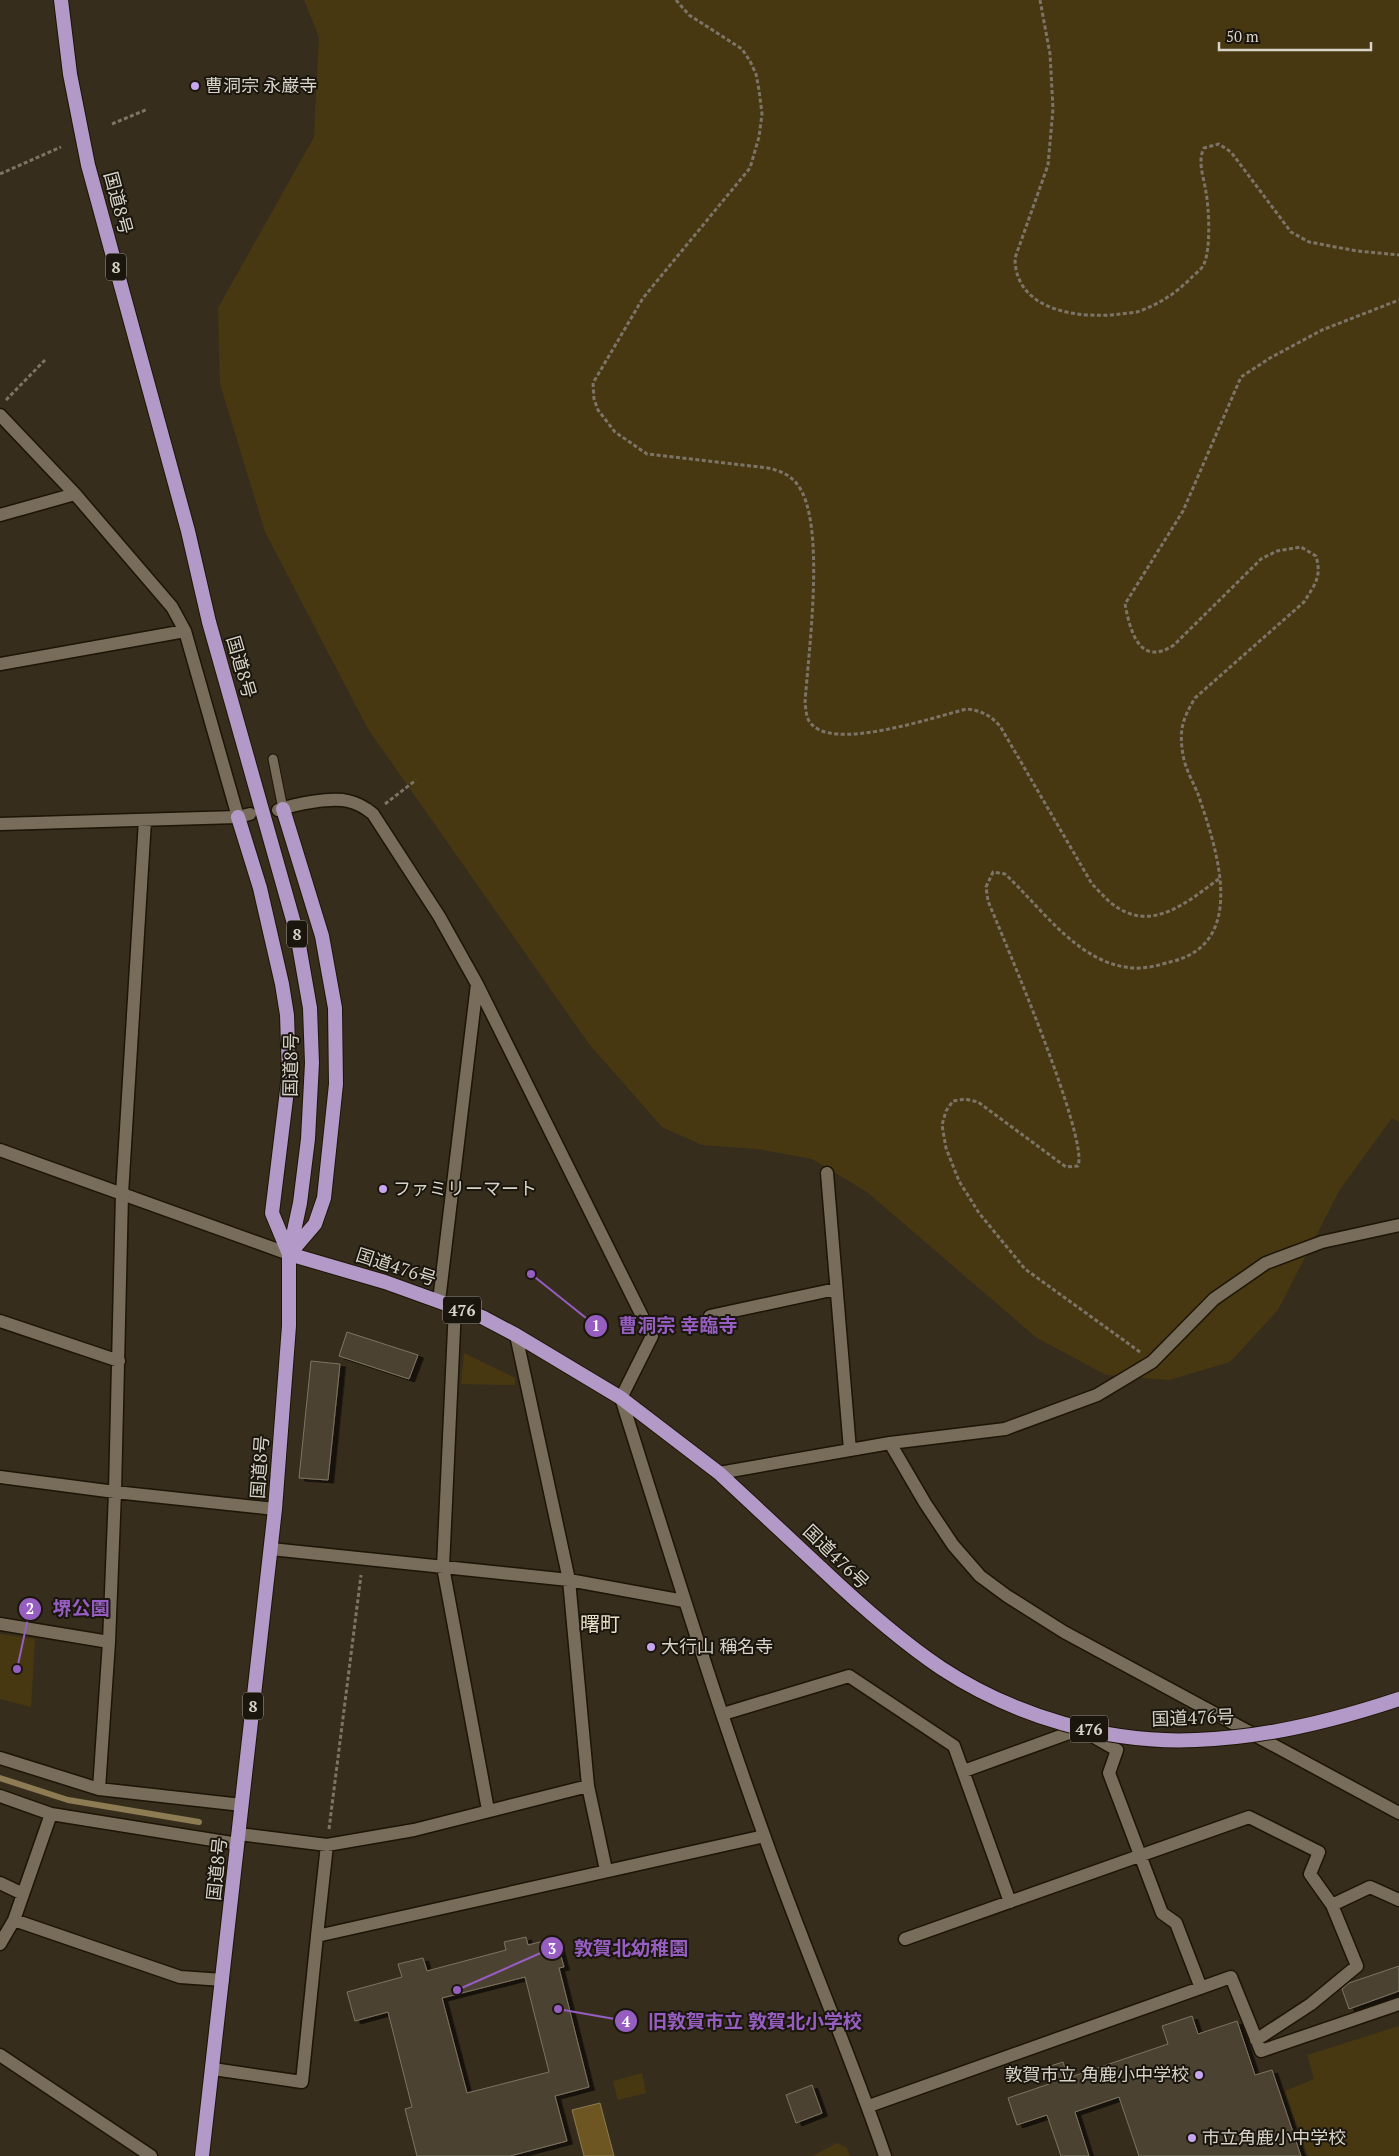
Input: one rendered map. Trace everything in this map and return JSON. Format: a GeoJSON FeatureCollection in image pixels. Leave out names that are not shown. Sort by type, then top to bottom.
{"type":"FeatureCollection","features":[{"type":"Feature","properties":{"kind":"highway","name":"国道8号"},"geometry":{"type":"LineString","coordinates":[[61,0],[70,74],[88,165],[188,531],[210,622],[297,934],[310,1008],[312,1063],[308,1139],[300,1203],[289,1254],[289,1326],[275,1509],[202,2156]]}},
{"type":"Feature","properties":{"kind":"highway"},"geometry":{"type":"LineString","coordinates":[[244,816],[282,984],[287,1015],[289,1074],[272,1213],[289,1254],[315,1224],[324,1198],[336,1084],[335,1008],[322,936],[280,809]]}},
{"type":"Feature","properties":{"kind":"highway","name":"国道476号"},"geometry":{"type":"LineString","coordinates":[[289,1254],[385,1282],[482,1317],[516,1335],[621,1398],[719,1473],[862,1607],[903,1641],[964,1682],[1022,1710],[1108,1733],[1154,1740],[1196,1740],[1237,1737],[1283,1730],[1328,1720],[1399,1699]]}},
{"type":"Feature","properties":{"kind":"street"},"geometry":{"type":"LineString","coordinates":[[0,416],[75,494],[172,607],[185,631],[244,816],[0,824]]}},
{"type":"Feature","properties":{"kind":"street"},"geometry":{"type":"LineString","coordinates":[[0,516],[75,494]]}},
{"type":"Feature","properties":{"kind":"street"},"geometry":{"type":"LineString","coordinates":[[0,664],[185,631]]}},
{"type":"Feature","properties":{"kind":"street"},"geometry":{"type":"LineString","coordinates":[[280,809],[341,800],[350,801],[373,814],[440,916],[477,984],[652,1336],[621,1398],[684,1601],[764,1836],[869,2106],[885,2156]]}},
{"type":"Feature","properties":{"kind":"street"},"geometry":{"type":"LineString","coordinates":[[99,1789],[109,1642],[115,1492],[122,1194],[145,820]]}},
{"type":"Feature","properties":{"kind":"street"},"geometry":{"type":"LineString","coordinates":[[439,1301],[477,984]]}},
{"type":"Feature","properties":{"kind":"street"},"geometry":{"type":"LineString","coordinates":[[0,1150],[289,1254]]}},
{"type":"Feature","properties":{"kind":"street"},"geometry":{"type":"LineString","coordinates":[[826,1173],[850,1450]]}},
{"type":"Feature","properties":{"kind":"street"},"geometry":{"type":"LineString","coordinates":[[719,1473],[850,1450],[1004,1429],[1097,1395],[1152,1362],[1214,1299],[1266,1263],[1322,1242],[1399,1225]]}},
{"type":"Feature","properties":{"kind":"street"},"geometry":{"type":"LineString","coordinates":[[710,1316],[836,1289]]}},
{"type":"Feature","properties":{"kind":"street"},"geometry":{"type":"LineString","coordinates":[[455,1307],[443,1567],[488,1810]]}},
{"type":"Feature","properties":{"kind":"street"},"geometry":{"type":"LineString","coordinates":[[0,1321],[119,1361]]}},
{"type":"Feature","properties":{"kind":"street"},"geometry":{"type":"LineString","coordinates":[[516,1335],[570,1580],[588,1786],[606,1870]]}},
{"type":"Feature","properties":{"kind":"street"},"geometry":{"type":"LineString","coordinates":[[890,1444],[925,1503],[953,1545],[980,1576],[1006,1596],[1064,1632],[1399,1813]]}},
{"type":"Feature","properties":{"kind":"street"},"geometry":{"type":"LineString","coordinates":[[0,1476],[115,1492],[275,1509]]}},
{"type":"Feature","properties":{"kind":"street"},"geometry":{"type":"LineString","coordinates":[[271,1549],[570,1580],[684,1601]]}},
{"type":"Feature","properties":{"kind":"street"},"geometry":{"type":"LineString","coordinates":[[0,1624],[109,1642]]}},
{"type":"Feature","properties":{"kind":"street"},"geometry":{"type":"LineString","coordinates":[[723,1714],[849,1676],[954,1746],[1010,1902]]}},
{"type":"Feature","properties":{"kind":"street"},"geometry":{"type":"LineString","coordinates":[[964,1771],[1080,1729],[1117,1750],[1109,1774],[1162,1913],[1176,1923],[1201,1988]]}},
{"type":"Feature","properties":{"kind":"street"},"geometry":{"type":"LineString","coordinates":[[0,1758],[99,1789],[242,1805]]}},
{"type":"Feature","properties":{"kind":"street"},"geometry":{"type":"LineString","coordinates":[[0,1796],[51,1814],[239,1839],[328,1844],[414,1830],[588,1786]]}},
{"type":"Feature","properties":{"kind":"street"},"geometry":{"type":"LineString","coordinates":[[0,1944],[14,1920],[51,1814]]}},
{"type":"Feature","properties":{"kind":"street"},"geometry":{"type":"LineString","coordinates":[[905,1939],[1249,1817],[1319,1852],[1310,1874],[1332,1905],[1357,1966],[1311,2004],[1256,2040]]}},
{"type":"Feature","properties":{"kind":"street"},"geometry":{"type":"LineString","coordinates":[[317,1936],[764,1836]]}},
{"type":"Feature","properties":{"kind":"street"},"geometry":{"type":"LineString","coordinates":[[213,2069],[302,2082],[328,1844]]}},
{"type":"Feature","properties":{"kind":"street"},"geometry":{"type":"LineString","coordinates":[[0,1883],[23,1894]]}},
{"type":"Feature","properties":{"kind":"street"},"geometry":{"type":"LineString","coordinates":[[1332,1905],[1370,1887],[1399,1900]]}},
{"type":"Feature","properties":{"kind":"street"},"geometry":{"type":"LineString","coordinates":[[14,1920],[180,1977],[223,1980]]}},
{"type":"Feature","properties":{"kind":"street"},"geometry":{"type":"LineString","coordinates":[[869,2106],[1232,1978],[1261,2051],[1399,2004]]}},
{"type":"Feature","properties":{"kind":"street"},"geometry":{"type":"LineString","coordinates":[[0,2055],[151,2156]]}},
{"type":"Feature","properties":{"kind":"lane"},"geometry":{"type":"LineString","coordinates":[[273,759],[280,809]]}},
{"type":"Feature","properties":{"kind":"path"},"geometry":{"type":"LineString","coordinates":[[676,0],[689,15],[742,49],[750,61],[756,74],[762,114],[759,137],[750,168],[642,298],[593,383],[598,410],[615,432],[647,454],[768,468],[785,473],[797,484],[804,495],[810,517],[814,571],[805,703],[806,715],[810,723],[826,733],[849,736],[868,734],[967,708],[981,711],[990,716],[1000,726],[1092,884],[1112,903],[1133,915],[1147,917],[1166,913],[1187,903],[1221,878]]}},
{"type":"Feature","properties":{"kind":"path"},"geometry":{"type":"LineString","coordinates":[[1040,0],[1050,54],[1053,109],[1048,165],[1015,258],[1015,271],[1020,284],[1030,295],[1054,310],[1099,316],[1139,311],[1176,294],[1204,265],[1209,236],[1207,194],[1200,155],[1204,148],[1219,144],[1231,152],[1291,232],[1309,242],[1357,251],[1399,255]]}},
{"type":"Feature","properties":{"kind":"path"},"geometry":{"type":"LineString","coordinates":[[112,124],[148,108]]}},
{"type":"Feature","properties":{"kind":"path"},"geometry":{"type":"LineString","coordinates":[[0,174],[60,147]]}},
{"type":"Feature","properties":{"kind":"path"},"geometry":{"type":"LineString","coordinates":[[1152,1362],[1025,1269],[979,1213],[959,1181],[946,1148],[942,1124],[946,1111],[953,1101],[965,1099],[978,1102],[1066,1167],[1078,1166],[1080,1160],[1078,1141],[1045,1042],[988,901],[986,887],[993,872],[1005,874],[1065,934],[1101,960],[1134,968],[1179,960],[1199,949],[1213,933],[1221,912],[1221,878],[1211,834],[1183,757],[1183,719],[1195,698],[1304,602],[1316,583],[1320,570],[1316,556],[1302,547],[1277,551],[1261,560],[1174,645],[1156,652],[1144,650],[1139,645],[1130,628],[1125,604],[1183,511],[1242,378],[1270,358],[1322,330],[1399,300]]}},
{"type":"Feature","properties":{"kind":"path"},"geometry":{"type":"LineString","coordinates":[[0,406],[45,360]]}},
{"type":"Feature","properties":{"kind":"path"},"geometry":{"type":"LineString","coordinates":[[373,814],[416,780]]}},
{"type":"Feature","properties":{"kind":"path"},"geometry":{"type":"LineString","coordinates":[[328,1844],[363,1560]]}},
{"type":"Feature","properties":{"kind":"shaded area"},"geometry":{"type":"Polygon","coordinates":[[[304,0],[1399,0],[1399,1122],[1392,1118],[1339,1191],[1278,1310],[1230,1362],[1169,1380],[1106,1375],[1037,1338],[867,1192],[812,1159],[758,1149],[702,1145],[662,1127],[589,1044],[368,729],[265,532],[220,384],[218,308],[314,137],[319,37],[304,0]]]}},
{"type":"Feature","properties":{"kind":"shaded area"},"geometry":{"type":"Polygon","coordinates":[[[464,1353],[515,1378],[515,1385],[461,1384],[464,1353]]]}},
{"type":"Feature","properties":{"kind":"shaded area"},"geometry":{"type":"Polygon","coordinates":[[[0,1634],[35,1639],[31,1707],[0,1699],[0,1634]]]}},
{"type":"Feature","properties":{"kind":"shaded area"},"geometry":{"type":"Polygon","coordinates":[[[1399,2026],[1399,2156],[1308,2156],[1285,2091],[1314,2079],[1307,2055],[1399,2026]]]}},
{"type":"Feature","properties":{"kind":"shaded area"},"geometry":{"type":"Polygon","coordinates":[[[642,2073],[646,2093],[618,2100],[613,2081],[642,2073]]]}},
{"type":"Feature","properties":{"kind":"shaded area"},"geometry":{"type":"Polygon","coordinates":[[[600,2103],[614,2156],[584,2156],[572,2110],[600,2103]]]}},
{"type":"Feature","properties":{"kind":"shaded area"},"geometry":{"type":"Polygon","coordinates":[[[837,2143],[847,2148],[850,2156],[812,2156],[837,2143]]]}},
{"type":"Feature","properties":{"kind":"building"},"geometry":{"type":"Polygon","coordinates":[[[347,1332],[418,1355],[409,1379],[339,1356],[347,1332]]]}},
{"type":"Feature","properties":{"kind":"building"},"geometry":{"type":"Polygon","coordinates":[[[311,1361],[340,1364],[328,1480],[299,1478],[311,1361]]]}},
{"type":"Feature","properties":{"kind":"building"},"geometry":{"type":"Polygon","coordinates":[[[526,1937],[528,1945],[556,1938],[564,1967],[559,1968],[589,2087],[555,2096],[567,2141],[510,2156],[417,2156],[405,2109],[412,2107],[388,2012],[355,2021],[347,1992],[402,1977],[398,1964],[423,1958],[427,1971],[506,1950],[504,1942],[526,1937]],[[525,1977],[442,1998],[467,2093],[549,2072],[525,1977]]]}},
{"type":"Feature","properties":{"kind":"building"},"geometry":{"type":"Polygon","coordinates":[[[1399,1966],[1399,1991],[1349,2009],[1342,1989],[1349,1983],[1399,1966]]]}},
{"type":"Feature","properties":{"kind":"building"},"geometry":{"type":"Polygon","coordinates":[[[1192,2016],[1198,2034],[1237,2021],[1255,2075],[1272,2070],[1301,2156],[1139,2156],[1119,2097],[1075,2112],[1089,2156],[1061,2156],[1047,2115],[1017,2125],[1008,2098],[1049,2084],[1044,2068],[1063,2062],[1068,2078],[1168,2044],[1162,2026],[1192,2016]]]}},
{"type":"Feature","properties":{"kind":"building"},"geometry":{"type":"Polygon","coordinates":[[[812,2085],[822,2113],[796,2123],[786,2095],[812,2085]]]}},
{"type":"Feature","properties":{"kind":"waterway"},"geometry":{"type":"LineString","coordinates":[[0,1778],[68,1800],[199,1822]]}},
{"type":"Feature","properties":{"kind":"place","name":"曹洞宗 永巌寺"},"geometry":{"type":"Point","coordinates":[195,86]}},
{"type":"Feature","properties":{"kind":"place","name":"ファミリーマート"},"geometry":{"type":"Point","coordinates":[383,1189]}},
{"type":"Feature","properties":{"kind":"place","name":"曹洞宗 幸臨寺"},"geometry":{"type":"Point","coordinates":[531,1274]}},
{"type":"Feature","properties":{"kind":"place","name":"大行山 稱名寺"},"geometry":{"type":"Point","coordinates":[651,1647]}},
{"type":"Feature","properties":{"kind":"place","name":"堺公園"},"geometry":{"type":"Point","coordinates":[17,1669]}},
{"type":"Feature","properties":{"kind":"place","name":"敦賀北幼稚園"},"geometry":{"type":"Point","coordinates":[457,1990]}},
{"type":"Feature","properties":{"kind":"place","name":"旧敦賀市立 敦賀北小学校"},"geometry":{"type":"Point","coordinates":[558,2009]}},
{"type":"Feature","properties":{"kind":"place","name":"敦賀市立 角鹿小中学校"},"geometry":{"type":"Point","coordinates":[1199,2075]}},
{"type":"Feature","properties":{"kind":"place","name":"市立角鹿小中学校"},"geometry":{"type":"Point","coordinates":[1192,2138]}},
{"type":"Feature","properties":{"kind":"district","name":"曙町"},"geometry":{"type":"Point","coordinates":[600,1624]}}]}
